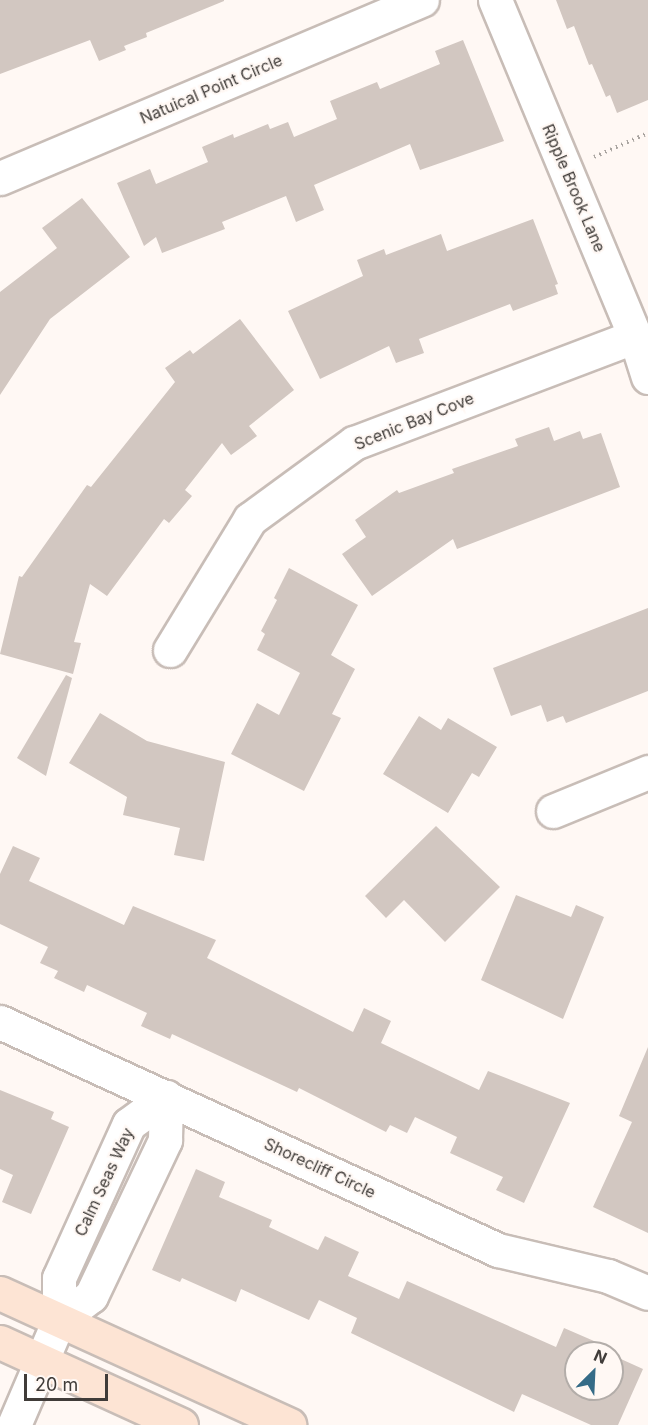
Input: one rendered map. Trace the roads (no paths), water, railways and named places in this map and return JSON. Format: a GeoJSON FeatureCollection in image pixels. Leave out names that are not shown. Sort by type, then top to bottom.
{"type":"FeatureCollection","features":[{"type":"Feature","properties":{"kind":"main road"},"geometry":{"type":"LineString","coordinates":[[0,1293],[289,1425]]}},
{"type":"Feature","properties":{"kind":"main road"},"geometry":{"type":"LineString","coordinates":[[0,1342],[181,1425]]}},
{"type":"Feature","properties":{"kind":"street","name":"Natuical Point Circle"},"geometry":{"type":"LineString","coordinates":[[0,178],[422,0]]}},
{"type":"Feature","properties":{"kind":"street","name":"Ripple Brook Lane"},"geometry":{"type":"LineString","coordinates":[[495,0],[635,336],[648,377]]}},
{"type":"Feature","properties":{"kind":"street","name":"Scenic Bay Cove"},"geometry":{"type":"LineString","coordinates":[[170,650],[250,519],[354,443],[635,336]]}},
{"type":"Feature","properties":{"kind":"street"},"geometry":{"type":"LineString","coordinates":[[553,811],[648,772]]}},
{"type":"Feature","properties":{"kind":"street","name":"Shorecliff Circle"},"geometry":{"type":"LineString","coordinates":[[0,1022],[498,1250],[608,1276],[648,1293]]}},
{"type":"Feature","properties":{"kind":"street","name":"Calm Seas Way"},"geometry":{"type":"LineString","coordinates":[[59,1320],[59,1278],[129,1124],[166,1097]]}},
{"type":"Feature","properties":{"kind":"street"},"geometry":{"type":"LineString","coordinates":[[14,1425],[59,1320]]}}]}
